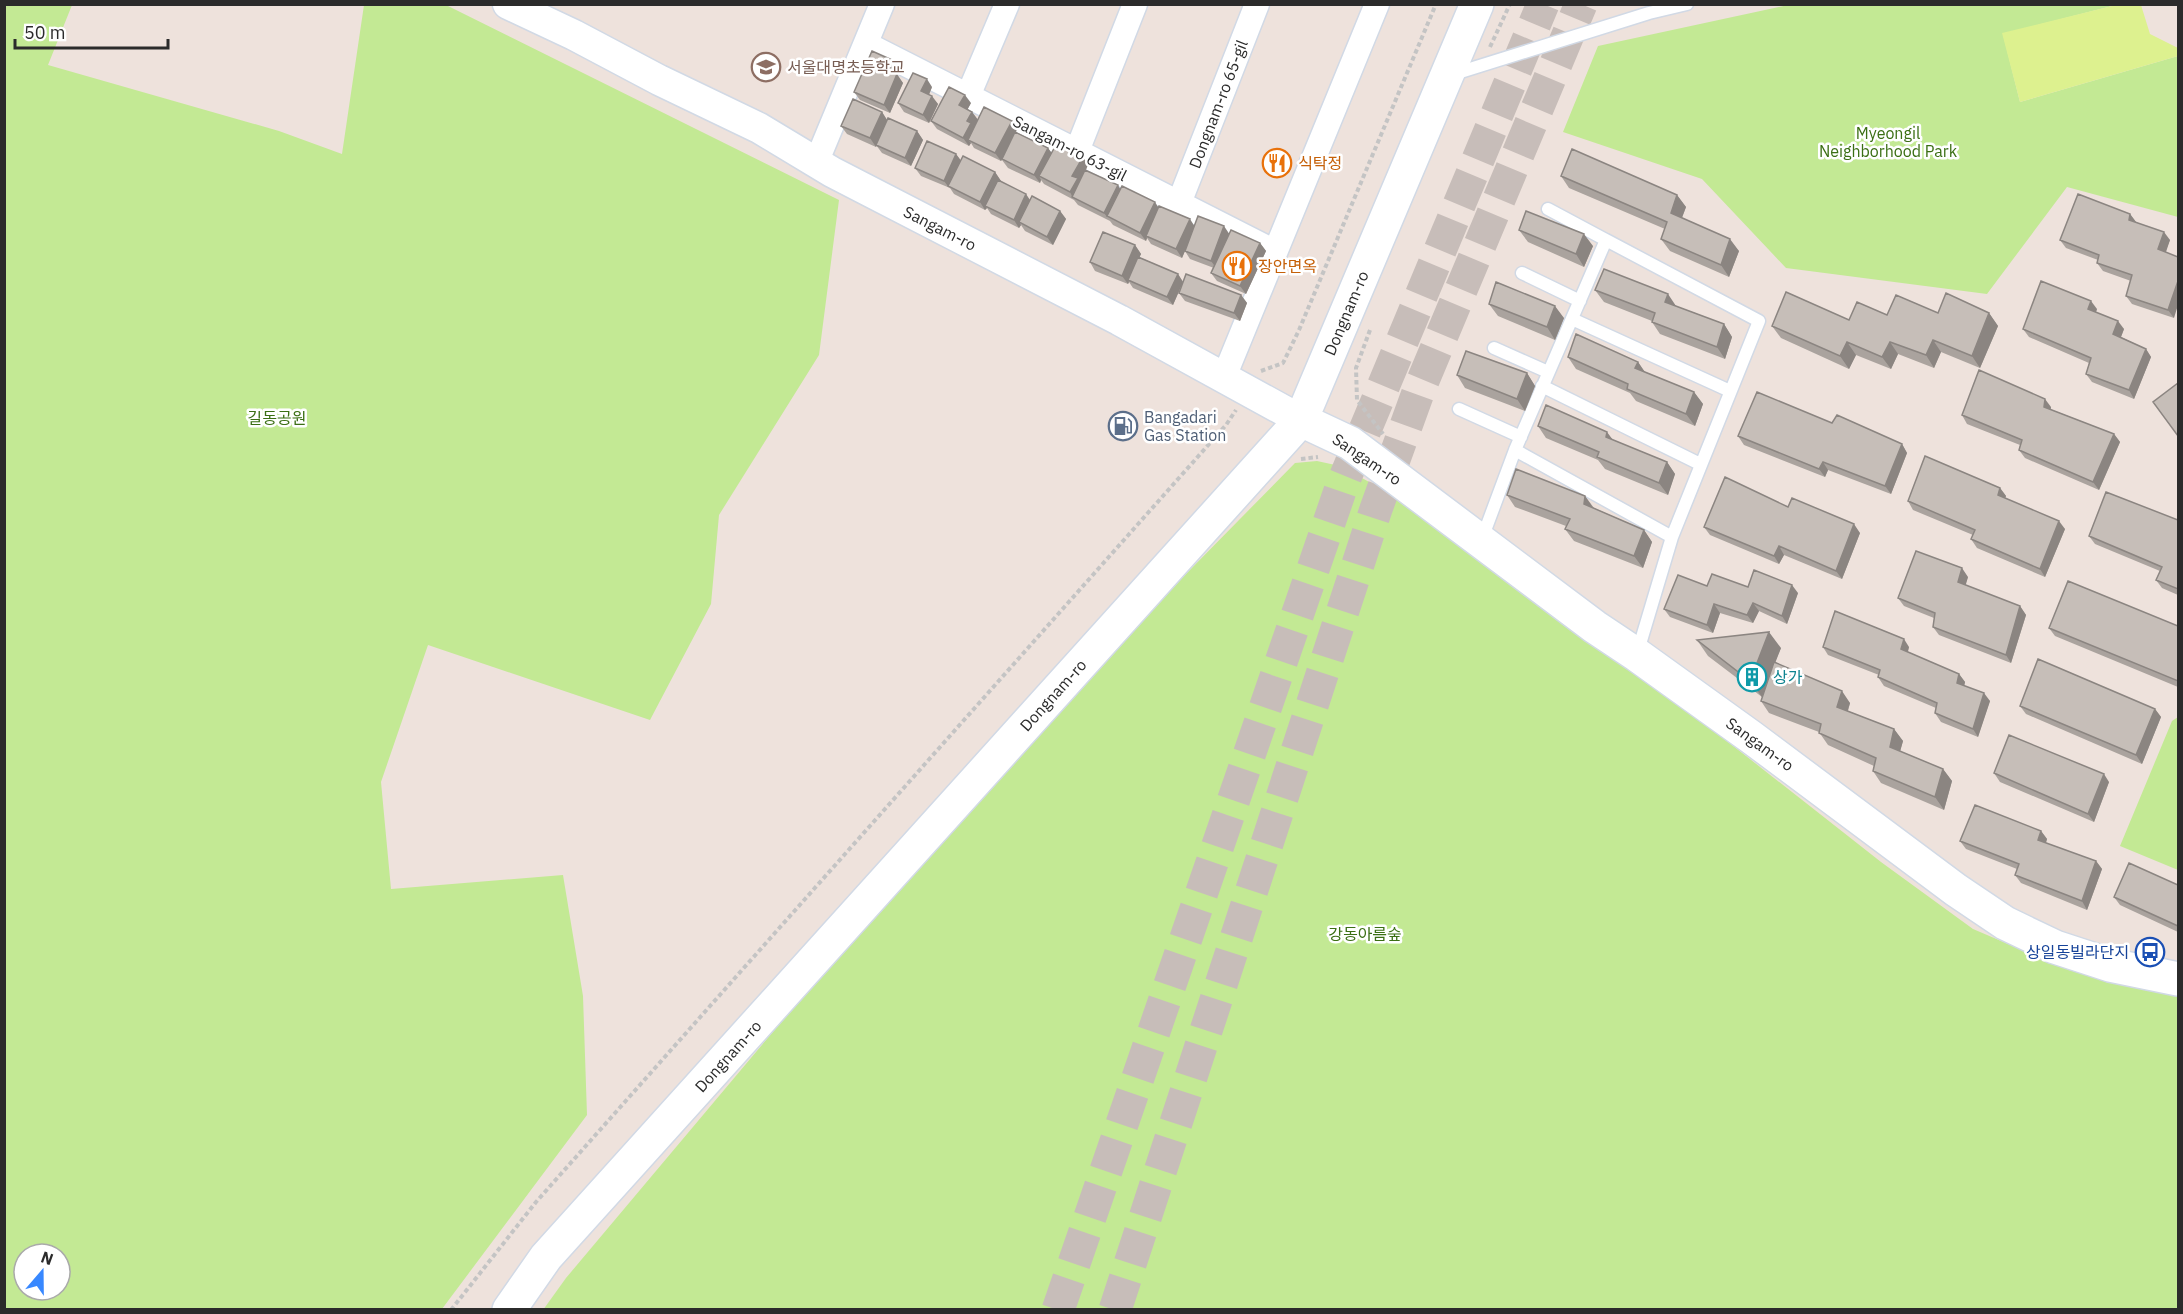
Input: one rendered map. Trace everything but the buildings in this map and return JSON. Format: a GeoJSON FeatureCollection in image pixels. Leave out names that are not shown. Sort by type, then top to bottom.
{"type":"FeatureCollection","features":[{"type":"Feature","properties":{"kind":"main road","name":"Dongnam-ro"},"geometry":{"type":"LineString","coordinates":[[509,1310],[546,1257],[1301,420],[1477,4]]}},
{"type":"Feature","properties":{"kind":"main road","name":"Sangam-ro"},"geometry":{"type":"LineString","coordinates":[[1301,420],[1350,443],[1594,627],[1637,655],[1956,890],[2005,923],[2055,947],[2110,965],[2178,980]]}},
{"type":"Feature","properties":{"kind":"street","name":"Sangam-ro"},"geometry":{"type":"LineString","coordinates":[[508,4],[759,128],[816,163],[1119,320],[1244,380],[1301,420]]}},
{"type":"Feature","properties":{"kind":"street"},"geometry":{"type":"LineString","coordinates":[[816,163],[882,4]]}},
{"type":"Feature","properties":{"kind":"street"},"geometry":{"type":"LineString","coordinates":[[968,96],[1007,4]]}},
{"type":"Feature","properties":{"kind":"street"},"geometry":{"type":"LineString","coordinates":[[1077,151],[1135,4]]}},
{"type":"Feature","properties":{"kind":"street","name":"Dongnam-ro 65-gil"},"geometry":{"type":"LineString","coordinates":[[1179,203],[1257,4]]}},
{"type":"Feature","properties":{"kind":"street"},"geometry":{"type":"LineString","coordinates":[[1244,380],[1275,252],[1377,4]]}},
{"type":"Feature","properties":{"kind":"street","name":"Sangam-ro 63-gil"},"geometry":{"type":"LineString","coordinates":[[866,44],[1275,252]]}},
{"type":"Feature","properties":{"kind":"lane"},"geometry":{"type":"LineString","coordinates":[[1447,76],[1649,12],[1687,4]]}},
{"type":"Feature","properties":{"kind":"lane"},"geometry":{"type":"LineString","coordinates":[[1548,209],[1759,321],[1672,537],[1637,655]]}},
{"type":"Feature","properties":{"kind":"lane"},"geometry":{"type":"LineString","coordinates":[[1483,536],[1515,450],[1606,240]]}},
{"type":"Feature","properties":{"kind":"lane"},"geometry":{"type":"LineString","coordinates":[[1522,273],[1580,300]]}},
{"type":"Feature","properties":{"kind":"lane"},"geometry":{"type":"LineString","coordinates":[[1572,318],[1730,392]]}},
{"type":"Feature","properties":{"kind":"lane"},"geometry":{"type":"LineString","coordinates":[[1494,348],[1548,372]]}},
{"type":"Feature","properties":{"kind":"lane"},"geometry":{"type":"LineString","coordinates":[[1542,386],[1700,464]]}},
{"type":"Feature","properties":{"kind":"lane"},"geometry":{"type":"LineString","coordinates":[[1459,409],[1521,436]]}},
{"type":"Feature","properties":{"kind":"lane"},"geometry":{"type":"LineString","coordinates":[[1515,450],[1672,537]]}},
{"type":"Feature","properties":{"kind":"path"},"geometry":{"type":"LineString","coordinates":[[451,1310],[536,1202],[1226,425],[1244,380],[1283,363],[1436,4]]}},
{"type":"Feature","properties":{"kind":"path"},"geometry":{"type":"LineString","coordinates":[[1356,368],[1357,387]]}},
{"type":"Feature","properties":{"kind":"path"},"geometry":{"type":"LineString","coordinates":[[1295,460],[1328,456]]}},
{"type":"Feature","properties":{"kind":"green space","name":"길동공원"},"geometry":{"type":"Polygon","coordinates":[[[5,4],[72,5],[48,65],[279,131],[342,154],[364,5],[446,5],[839,200],[819,355],[719,515],[711,604],[650,720],[428,645],[381,782],[391,889],[563,875],[583,996],[587,1115],[442,1309],[5,1309],[5,4]]]}},
{"type":"Feature","properties":{"kind":"green space","name":"Myeongil Neighborhood Park"},"geometry":{"type":"Polygon","coordinates":[[[1788,5],[2116,5],[2003,34],[2020,102],[2178,56],[2178,217],[2067,187],[1987,294],[1786,268],[1702,179],[1563,132],[1598,46],[1788,5]]]}},
{"type":"Feature","properties":{"kind":"green space"},"geometry":{"type":"Polygon","coordinates":[[[2116,5],[2141,5],[2150,34],[2178,48],[2178,56],[2020,102],[2002,33],[2116,5]]]}},
{"type":"Feature","properties":{"kind":"green space","name":"강동아름숲"},"geometry":{"type":"Polygon","coordinates":[[[1317,461],[1340,466],[1413,506],[1592,635],[1881,862],[1973,929],[2069,970],[2145,990],[2178,996],[2178,1309],[543,1310],[566,1278],[814,983],[1183,577],[1295,463],[1317,461]]]}},
{"type":"Feature","properties":{"kind":"green space"},"geometry":{"type":"Polygon","coordinates":[[[2178,717],[2178,870],[2120,846],[2172,721],[2178,717]]]}},
{"type":"Feature","properties":{"kind":"tunnel"},"geometry":{"type":"LineString","coordinates":[[1058,1310],[1342,485],[1543,4]]}},
{"type":"Feature","properties":{"kind":"tunnel"},"geometry":{"type":"LineString","coordinates":[[1115,1310],[1376,509],[1419,390],[1581,4]]}},
{"type":"Feature","properties":{"kind":"place","name":"서울대명초등학교"},"geometry":{"type":"Point","coordinates":[766,67]}},
{"type":"Feature","properties":{"kind":"place","name":"식탁정"},"geometry":{"type":"Point","coordinates":[1277,163]}},
{"type":"Feature","properties":{"kind":"place","name":"장안면옥"},"geometry":{"type":"Point","coordinates":[1237,266]}},
{"type":"Feature","properties":{"kind":"place","name":"Bangadari Gas Station"},"geometry":{"type":"Point","coordinates":[1123,426]}},
{"type":"Feature","properties":{"kind":"place","name":"상가"},"geometry":{"type":"Point","coordinates":[1752,677]}},
{"type":"Feature","properties":{"kind":"place","name":"상일동빌라단지"},"geometry":{"type":"Point","coordinates":[2150,952]}}]}
